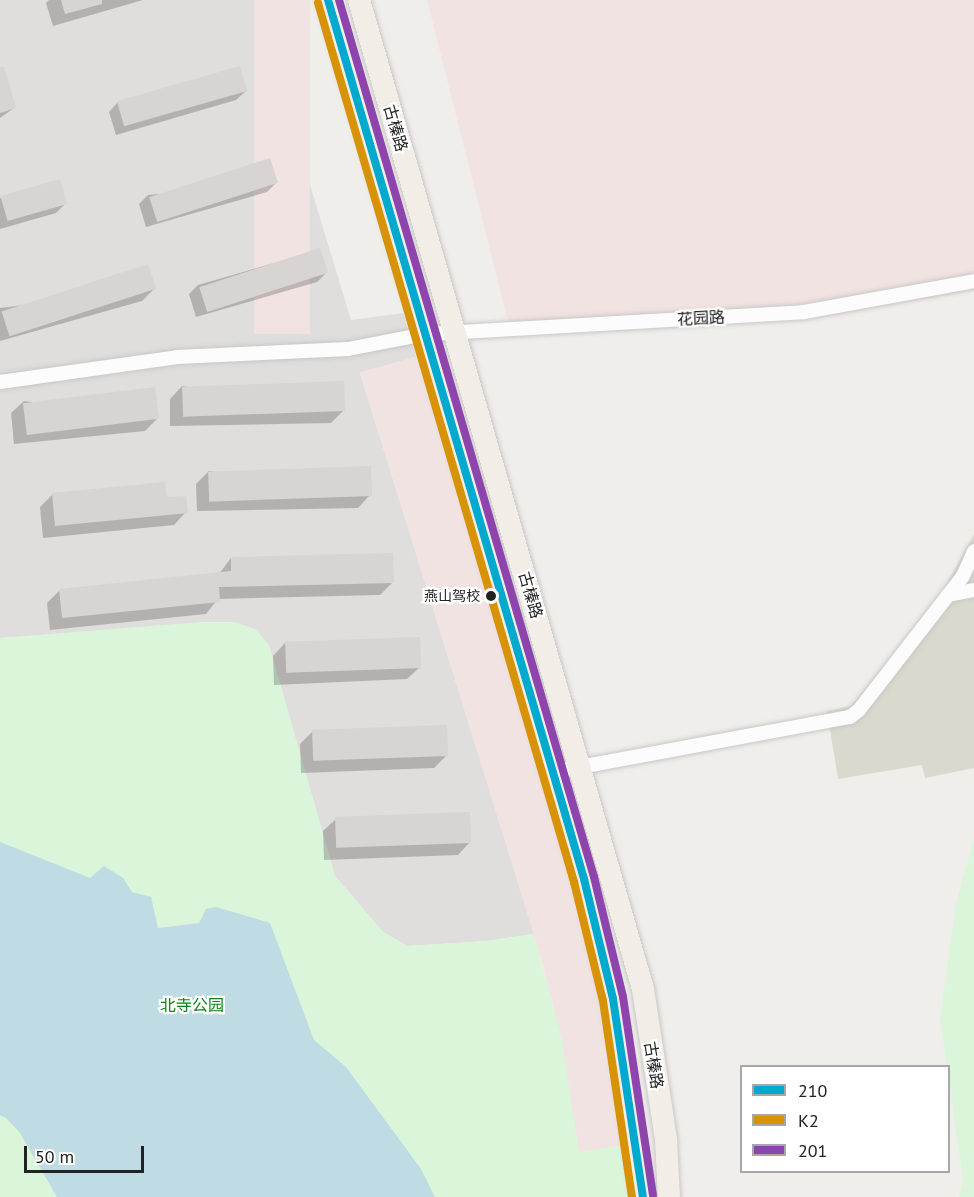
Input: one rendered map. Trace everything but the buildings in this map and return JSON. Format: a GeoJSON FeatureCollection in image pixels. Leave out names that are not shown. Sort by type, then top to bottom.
{"type":"FeatureCollection","features":[{"type":"Feature","properties":{"kind":"main road","name":"古榛路"},"geometry":{"type":"LineString","coordinates":[[328,0],[584,879],[613,999],[643,1197]]}},
{"type":"Feature","properties":{"kind":"main road","name":"古榛路"},"geometry":{"type":"LineString","coordinates":[[359,0],[643,989],[666,1140],[669,1197]]}},
{"type":"Feature","properties":{"kind":"street","name":"花园路"},"geometry":{"type":"LineString","coordinates":[[0,382],[177,357],[348,350],[425,334],[804,312],[974,281]]}},
{"type":"Feature","properties":{"kind":"street"},"geometry":{"type":"LineString","coordinates":[[553,772],[850,717],[859,710],[963,576],[974,551]]}},
{"type":"Feature","properties":{"kind":"street"},"geometry":{"type":"LineString","coordinates":[[948,595],[974,590]]}},
{"type":"Feature","properties":{"kind":"shaded area"},"geometry":{"type":"Polygon","coordinates":[[[0,0],[254,0],[351,320],[403,313],[416,357],[360,373],[534,934],[486,941],[407,946],[383,932],[335,876],[269,645],[234,622],[0,638],[0,0]]]}},
{"type":"Feature","properties":{"kind":"shaded area"},"geometry":{"type":"Polygon","coordinates":[[[254,0],[310,0],[310,334],[254,334],[254,0]]]}},
{"type":"Feature","properties":{"kind":"shaded area"},"geometry":{"type":"Polygon","coordinates":[[[427,0],[974,0],[974,291],[809,319],[511,334],[427,0]]]}},
{"type":"Feature","properties":{"kind":"shaded area"},"geometry":{"type":"Polygon","coordinates":[[[416,357],[574,890],[608,1026],[626,1145],[579,1153],[561,1036],[542,961],[360,372],[416,357]]]}},
{"type":"Feature","properties":{"kind":"shaded area"},"geometry":{"type":"Polygon","coordinates":[[[974,534],[974,768],[925,778],[922,765],[838,779],[827,711],[851,706],[934,607],[974,534]]]}},
{"type":"Feature","properties":{"kind":"green space","name":"北寺公园"},"geometry":{"type":"Polygon","coordinates":[[[201,622],[234,622],[255,629],[269,645],[335,876],[383,932],[407,946],[486,941],[534,934],[561,1036],[579,1152],[626,1145],[632,1197],[0,1197],[0,638],[201,622]]]}},
{"type":"Feature","properties":{"kind":"green space"},"geometry":{"type":"Polygon","coordinates":[[[974,839],[974,1197],[959,1197],[963,1180],[950,1089],[950,1065],[947,1065],[940,1019],[956,903],[974,839]]]}},
{"type":"Feature","properties":{"kind":"water"},"geometry":{"type":"Polygon","coordinates":[[[0,842],[90,878],[104,866],[123,878],[132,892],[151,897],[158,928],[199,923],[206,909],[216,907],[270,923],[314,1040],[346,1067],[421,1169],[435,1197],[57,1197],[20,1133],[0,1115],[0,842]]]}},
{"type":"Feature","properties":{"kind":"transit line","name":"210"},"geometry":{"type":"LineString","coordinates":[[328,0],[584,879],[613,999],[643,1197]]}},
{"type":"Feature","properties":{"kind":"transit line","name":"201"},"geometry":{"type":"LineString","coordinates":[[339,0],[594,877],[623,997],[653,1195]]}},
{"type":"Feature","properties":{"kind":"transit line","name":"K2"},"geometry":{"type":"LineString","coordinates":[[318,3],[574,882],[603,1001],[632,1197]]}},
{"type":"Feature","properties":{"kind":"place","name":"燕山驾校"},"geometry":{"type":"Point","coordinates":[491,596]}}]}
